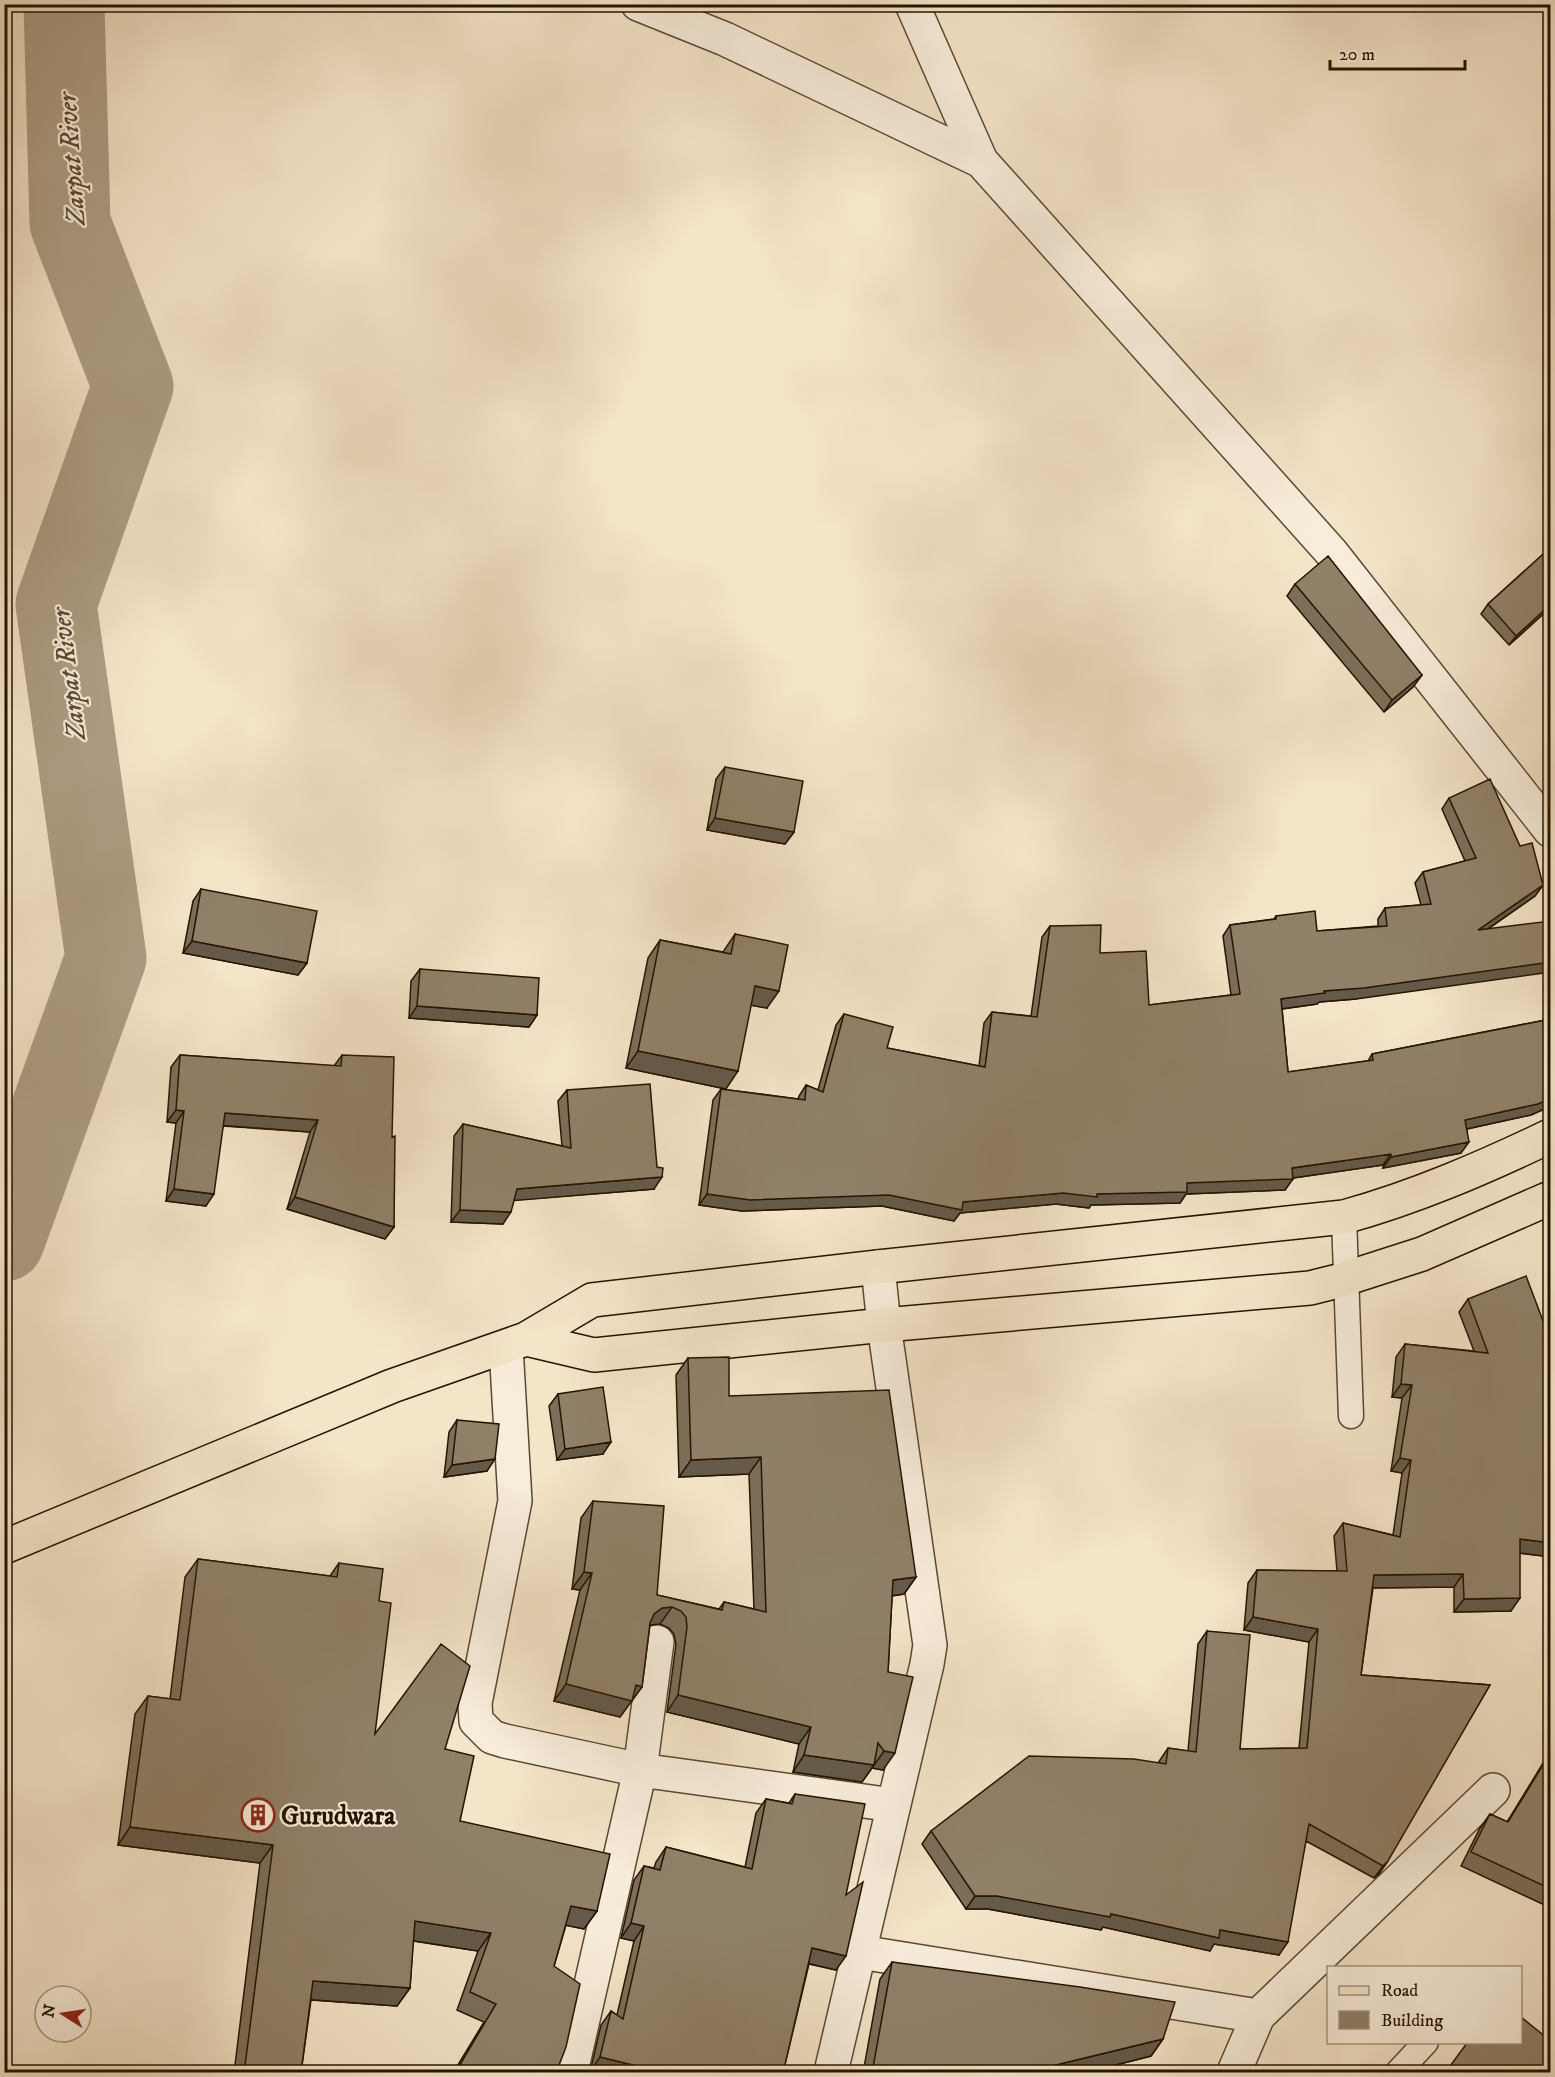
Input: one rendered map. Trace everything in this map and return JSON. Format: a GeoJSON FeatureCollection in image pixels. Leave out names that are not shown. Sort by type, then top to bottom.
{"type":"FeatureCollection","features":[{"type":"Feature","properties":{"kind":"main road"},"geometry":{"type":"LineString","coordinates":[[4,1547],[392,1386],[516,1343],[592,1300],[1344,1217],[1408,1197],[1476,1171],[1551,1136]]}},
{"type":"Feature","properties":{"kind":"main road"},"geometry":{"type":"LineString","coordinates":[[516,1343],[594,1355],[884,1325],[1310,1288],[1422,1254],[1551,1198]]}},
{"type":"Feature","properties":{"kind":"street"},"geometry":{"type":"LineString","coordinates":[[638,4],[725,39],[981,161]]}},
{"type":"Feature","properties":{"kind":"street"},"geometry":{"type":"LineString","coordinates":[[912,4],[981,161],[1331,552],[1551,830]]}},
{"type":"Feature","properties":{"kind":"street"},"geometry":{"type":"LineString","coordinates":[[831,2073],[930,1645],[884,1325],[878,1267]]}},
{"type":"Feature","properties":{"kind":"street"},"geometry":{"type":"LineString","coordinates":[[516,1343],[514,1501],[476,1703],[476,1721],[492,1737],[639,1770],[893,1805]]}},
{"type":"Feature","properties":{"kind":"street"},"geometry":{"type":"LineString","coordinates":[[571,2073],[639,1770],[657,1642]]}},
{"type":"Feature","properties":{"kind":"street"},"geometry":{"type":"LineString","coordinates":[[1234,2073],[1258,2016],[1493,1790]]}},
{"type":"Feature","properties":{"kind":"street"},"geometry":{"type":"LineString","coordinates":[[860,1952],[1258,2016]]}},
{"type":"Feature","properties":{"kind":"lane"},"geometry":{"type":"LineString","coordinates":[[1344,1217],[1351,1416]]}},
{"type":"Feature","properties":{"kind":"lane"},"geometry":{"type":"LineString","coordinates":[[1398,2073],[1425,2044]]}},
{"type":"Feature","properties":{"kind":"building"},"geometry":{"type":"Polygon","coordinates":[[[1551,547],[1551,604],[1516,636],[1488,604],[1551,547]]]}},
{"type":"Feature","properties":{"kind":"building"},"geometry":{"type":"Polygon","coordinates":[[[1328,556],[1422,675],[1392,700],[1295,584],[1328,556]]]}},
{"type":"Feature","properties":{"kind":"building"},"geometry":{"type":"Polygon","coordinates":[[[725,767],[803,781],[794,832],[715,818],[725,767]]]}},
{"type":"Feature","properties":{"kind":"building"},"geometry":{"type":"Polygon","coordinates":[[[1490,779],[1520,846],[1532,843],[1543,885],[1478,930],[1551,921],[1551,962],[1364,988],[1324,991],[1325,993],[1281,999],[1288,1072],[1373,1060],[1372,1054],[1551,1019],[1551,1098],[1538,1104],[1465,1120],[1469,1142],[1391,1157],[1391,1154],[1292,1168],[1293,1179],[1187,1183],[1187,1192],[1097,1194],[1097,1197],[1063,1193],[963,1202],[962,1210],[889,1195],[750,1200],[707,1194],[721,1089],[805,1100],[806,1085],[823,1092],[844,1014],[893,1027],[887,1048],[985,1067],[992,1012],[1037,1017],[1050,926],[1101,925],[1100,953],[1146,951],[1149,1005],[1240,994],[1230,925],[1315,911],[1317,931],[1387,926],[1385,908],[1431,904],[1423,872],[1476,858],[1449,798],[1490,779]]]}},
{"type":"Feature","properties":{"kind":"building"},"geometry":{"type":"Polygon","coordinates":[[[201,889],[317,911],[307,963],[192,941],[201,889]]]}},
{"type":"Feature","properties":{"kind":"building"},"geometry":{"type":"Polygon","coordinates":[[[735,934],[788,945],[779,991],[755,986],[738,1071],[638,1051],[660,940],[731,954],[735,934]]]}},
{"type":"Feature","properties":{"kind":"building"},"geometry":{"type":"Polygon","coordinates":[[[420,969],[539,978],[537,1015],[417,1006],[420,969]]]}},
{"type":"Feature","properties":{"kind":"building"},"geometry":{"type":"Polygon","coordinates":[[[180,1055],[341,1066],[342,1055],[394,1057],[392,1137],[395,1136],[394,1227],[295,1197],[318,1120],[225,1113],[214,1194],[174,1189],[184,1111],[176,1110],[180,1055]]]}},
{"type":"Feature","properties":{"kind":"building"},"geometry":{"type":"Polygon","coordinates":[[[650,1084],[657,1167],[663,1168],[662,1177],[517,1189],[511,1212],[460,1210],[463,1124],[571,1148],[567,1090],[650,1084]]]}},
{"type":"Feature","properties":{"kind":"building"},"geometry":{"type":"Polygon","coordinates":[[[1526,1276],[1551,1342],[1551,1543],[1520,1539],[1520,1598],[1464,1599],[1463,1574],[1374,1575],[1361,1675],[1490,1685],[1388,1861],[1383,1866],[1309,1824],[1288,1942],[1220,1930],[1219,1938],[1111,1914],[1110,1917],[997,1896],[975,1896],[931,1831],[1029,1756],[1134,1759],[1166,1764],[1168,1748],[1196,1752],[1207,1631],[1250,1635],[1240,1749],[1307,1748],[1318,1629],[1253,1617],[1257,1570],[1347,1571],[1343,1523],[1400,1537],[1411,1460],[1400,1458],[1412,1385],[1401,1384],[1405,1344],[1488,1353],[1468,1299],[1526,1276]]]}},
{"type":"Feature","properties":{"kind":"building"},"geometry":{"type":"Polygon","coordinates":[[[729,1357],[729,1396],[889,1390],[916,1577],[893,1580],[888,1672],[913,1677],[895,1753],[884,1751],[878,1743],[874,1765],[804,1755],[811,1727],[678,1695],[687,1627],[686,1617],[681,1611],[672,1607],[662,1608],[654,1614],[650,1623],[642,1687],[636,1685],[632,1701],[566,1684],[592,1573],[584,1572],[593,1501],[664,1506],[657,1595],[722,1610],[724,1602],[766,1612],[761,1457],[691,1460],[688,1358],[729,1357]]]}},
{"type":"Feature","properties":{"kind":"building"},"geometry":{"type":"Polygon","coordinates":[[[603,1387],[611,1442],[565,1449],[558,1394],[603,1387]]]}},
{"type":"Feature","properties":{"kind":"building"},"geometry":{"type":"Polygon","coordinates":[[[457,1420],[499,1424],[495,1459],[452,1465],[457,1420]]]}},
{"type":"Feature","properties":{"kind":"building"},"geometry":{"type":"Polygon","coordinates":[[[198,1559],[337,1577],[339,1563],[383,1569],[379,1601],[391,1603],[375,1734],[441,1644],[470,1666],[445,1749],[474,1756],[460,1821],[610,1854],[597,1911],[571,1906],[554,1966],[580,1984],[566,2047],[556,2073],[455,2073],[496,2004],[470,1992],[491,1933],[415,1921],[410,1988],[313,1981],[301,2072],[245,2066],[273,1845],[130,1827],[148,1696],[180,1700],[198,1559]]]}},
{"type":"Feature","properties":{"kind":"building"},"geometry":{"type":"Polygon","coordinates":[[[1551,1752],[1551,1889],[1471,1852],[1490,1814],[1508,1822],[1551,1752]]]}},
{"type":"Feature","properties":{"kind":"building"},"geometry":{"type":"Polygon","coordinates":[[[795,1794],[865,1804],[846,1895],[863,1882],[846,1956],[812,1948],[783,2073],[666,2073],[600,2057],[611,2011],[623,2019],[644,1926],[631,1923],[644,1866],[660,1870],[666,1847],[752,1869],[766,1799],[792,1804],[795,1794]]]}},
{"type":"Feature","properties":{"kind":"building"},"geometry":{"type":"Polygon","coordinates":[[[892,1962],[1175,2002],[1163,2039],[1023,2073],[872,2073],[892,1962]]]}},
{"type":"Feature","properties":{"kind":"building"},"geometry":{"type":"Polygon","coordinates":[[[1522,2018],[1547,2038],[1551,2027],[1551,2073],[1445,2073],[1466,2044],[1522,2044],[1522,2018]]]}},
{"type":"Feature","properties":{"kind":"waterway","name":"Zarpat River"},"geometry":{"type":"LineString","coordinates":[[4,1241],[106,958],[56,604],[133,386],[70,223],[64,4]]}},
{"type":"Feature","properties":{"kind":"place","name":"Gurudwara"},"geometry":{"type":"Point","coordinates":[258,1815]}}]}
